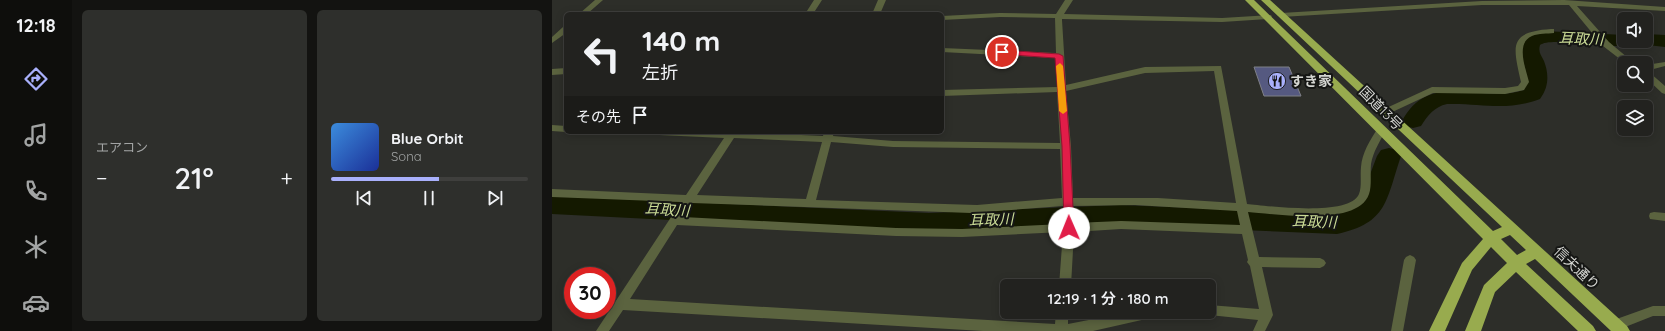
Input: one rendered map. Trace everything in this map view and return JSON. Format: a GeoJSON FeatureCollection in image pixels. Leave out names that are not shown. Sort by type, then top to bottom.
{"type":"FeatureCollection","features":[{"type":"Feature","properties":{"kind":"highway","name":"国道13号"},"geometry":{"type":"LineString","coordinates":[[1249,0],[1268,17],[1491,238]]}},
{"type":"Feature","properties":{"kind":"highway","name":"国道13号"},"geometry":{"type":"LineString","coordinates":[[1265,0],[1511,229]]}},
{"type":"Feature","properties":{"kind":"highway"},"geometry":{"type":"LineString","coordinates":[[1437,331],[1467,267],[1491,238],[1511,229]]}},
{"type":"Feature","properties":{"kind":"highway","name":"信夫通り"},"geometry":{"type":"LineString","coordinates":[[1511,229],[1618,328]]}},
{"type":"Feature","properties":{"kind":"highway"},"geometry":{"type":"LineString","coordinates":[[1491,238],[1588,331]]}},
{"type":"Feature","properties":{"kind":"highway"},"geometry":{"type":"LineString","coordinates":[[1473,331],[1490,289],[1516,263],[1536,251]]}},
{"type":"Feature","properties":{"kind":"street"},"geometry":{"type":"LineString","coordinates":[[585,12],[599,0]]}},
{"type":"Feature","properties":{"kind":"street"},"geometry":{"type":"LineString","coordinates":[[810,12],[818,0]]}},
{"type":"Feature","properties":{"kind":"street"},"geometry":{"type":"LineString","coordinates":[[877,12],[882,0]]}},
{"type":"Feature","properties":{"kind":"street"},"geometry":{"type":"LineString","coordinates":[[1065,279],[1069,205],[1058,20],[1068,0]]}},
{"type":"Feature","properties":{"kind":"street"},"geometry":{"type":"LineString","coordinates":[[1281,15],[1482,3],[1569,2],[1665,9]]}},
{"type":"Feature","properties":{"kind":"street"},"geometry":{"type":"LineString","coordinates":[[1569,2],[1606,44],[1621,56]]}},
{"type":"Feature","properties":{"kind":"street"},"geometry":{"type":"LineString","coordinates":[[944,18],[1000,15],[1060,15],[1222,20],[1268,17]]}},
{"type":"Feature","properties":{"kind":"street"},"geometry":{"type":"LineString","coordinates":[[552,41],[564,31]]}},
{"type":"Feature","properties":{"kind":"street"},"geometry":{"type":"LineString","coordinates":[[1385,112],[1432,90],[1505,91],[1521,88],[1525,82],[1520,58],[1519,44],[1521,39],[1534,33],[1552,31]]}},
{"type":"Feature","properties":{"kind":"street"},"geometry":{"type":"LineString","coordinates":[[944,50],[1059,56]]}},
{"type":"Feature","properties":{"kind":"street"},"geometry":{"type":"LineString","coordinates":[[1653,67],[1665,64]]}},
{"type":"Feature","properties":{"kind":"street"},"geometry":{"type":"LineString","coordinates":[[944,93],[1062,89],[1146,70],[1218,68],[1246,228],[1266,315],[1259,331]]}},
{"type":"Feature","properties":{"kind":"street"},"geometry":{"type":"LineString","coordinates":[[552,72],[564,71]]}},
{"type":"Feature","properties":{"kind":"street"},"geometry":{"type":"LineString","coordinates":[[1653,80],[1665,91]]}},
{"type":"Feature","properties":{"kind":"street"},"geometry":{"type":"LineString","coordinates":[[552,128],[564,129]]}},
{"type":"Feature","properties":{"kind":"street"},"geometry":{"type":"LineString","coordinates":[[552,193],[687,202],[977,209],[1154,202],[1243,210],[1334,211],[1346,210],[1362,200],[1365,192],[1367,160],[1371,148],[1382,130]]}},
{"type":"Feature","properties":{"kind":"street"},"geometry":{"type":"LineString","coordinates":[[602,331],[732,134]]}},
{"type":"Feature","properties":{"kind":"street"},"geometry":{"type":"LineString","coordinates":[[765,134],[828,136],[893,144],[1066,146]]}},
{"type":"Feature","properties":{"kind":"street"},"geometry":{"type":"LineString","coordinates":[[810,204],[828,136]]}},
{"type":"Feature","properties":{"kind":"street"},"geometry":{"type":"LineString","coordinates":[[1654,216],[1665,217]]}},
{"type":"Feature","properties":{"kind":"street"},"geometry":{"type":"LineString","coordinates":[[676,218],[896,232],[962,233],[1069,226],[1121,225],[1246,228]]}},
{"type":"Feature","properties":{"kind":"street"},"geometry":{"type":"LineString","coordinates":[[1397,331],[1410,260]]}},
{"type":"Feature","properties":{"kind":"street"},"geometry":{"type":"LineString","coordinates":[[1253,262],[1320,263]]}},
{"type":"Feature","properties":{"kind":"street"},"geometry":{"type":"LineString","coordinates":[[619,304],[1060,331],[1123,319]]}},
{"type":"Feature","properties":{"kind":"street"},"geometry":{"type":"LineString","coordinates":[[1216,311],[1266,315]]}},
{"type":"Feature","properties":{"kind":"street"},"geometry":{"type":"LineString","coordinates":[[1618,328],[1653,312],[1665,311]]}},
{"type":"Feature","properties":{"kind":"street"},"geometry":{"type":"LineString","coordinates":[[1060,331],[1061,319]]}},
{"type":"Feature","properties":{"kind":"building","name":"すき家"},"geometry":{"type":"Polygon","coordinates":[[[1254,67],[1289,67],[1301,96],[1264,96],[1254,67]]]}},
{"type":"Feature","properties":{"kind":"waterway","name":"耳取川"},"geometry":{"type":"LineString","coordinates":[[1413,121],[1422,108],[1433,101],[1447,97],[1506,100],[1520,99],[1533,94],[1537,82],[1537,74],[1536,66],[1529,50],[1531,43],[1536,39],[1554,36],[1617,41]]}},
{"type":"Feature","properties":{"kind":"waterway","name":"耳取川"},"geometry":{"type":"LineString","coordinates":[[1653,40],[1665,41]]}},
{"type":"Feature","properties":{"kind":"waterway","name":"耳取川"},"geometry":{"type":"LineString","coordinates":[[552,205],[929,223],[1120,215],[1337,224],[1356,218],[1364,213],[1371,205],[1389,156]]}},
{"type":"Feature","properties":{"kind":"slow traffic"},"geometry":{"type":"LineString","coordinates":[[1060,66],[1063,111]]}},
{"type":"Feature","properties":{"kind":"place","name":"すき家"},"geometry":{"type":"Point","coordinates":[1277,81]}},
{"type":"Feature","properties":{"kind":"route"},"geometry":{"type":"LineString","coordinates":[[1002,52],[1059,56],[1066,146],[1069,228]]}}]}
